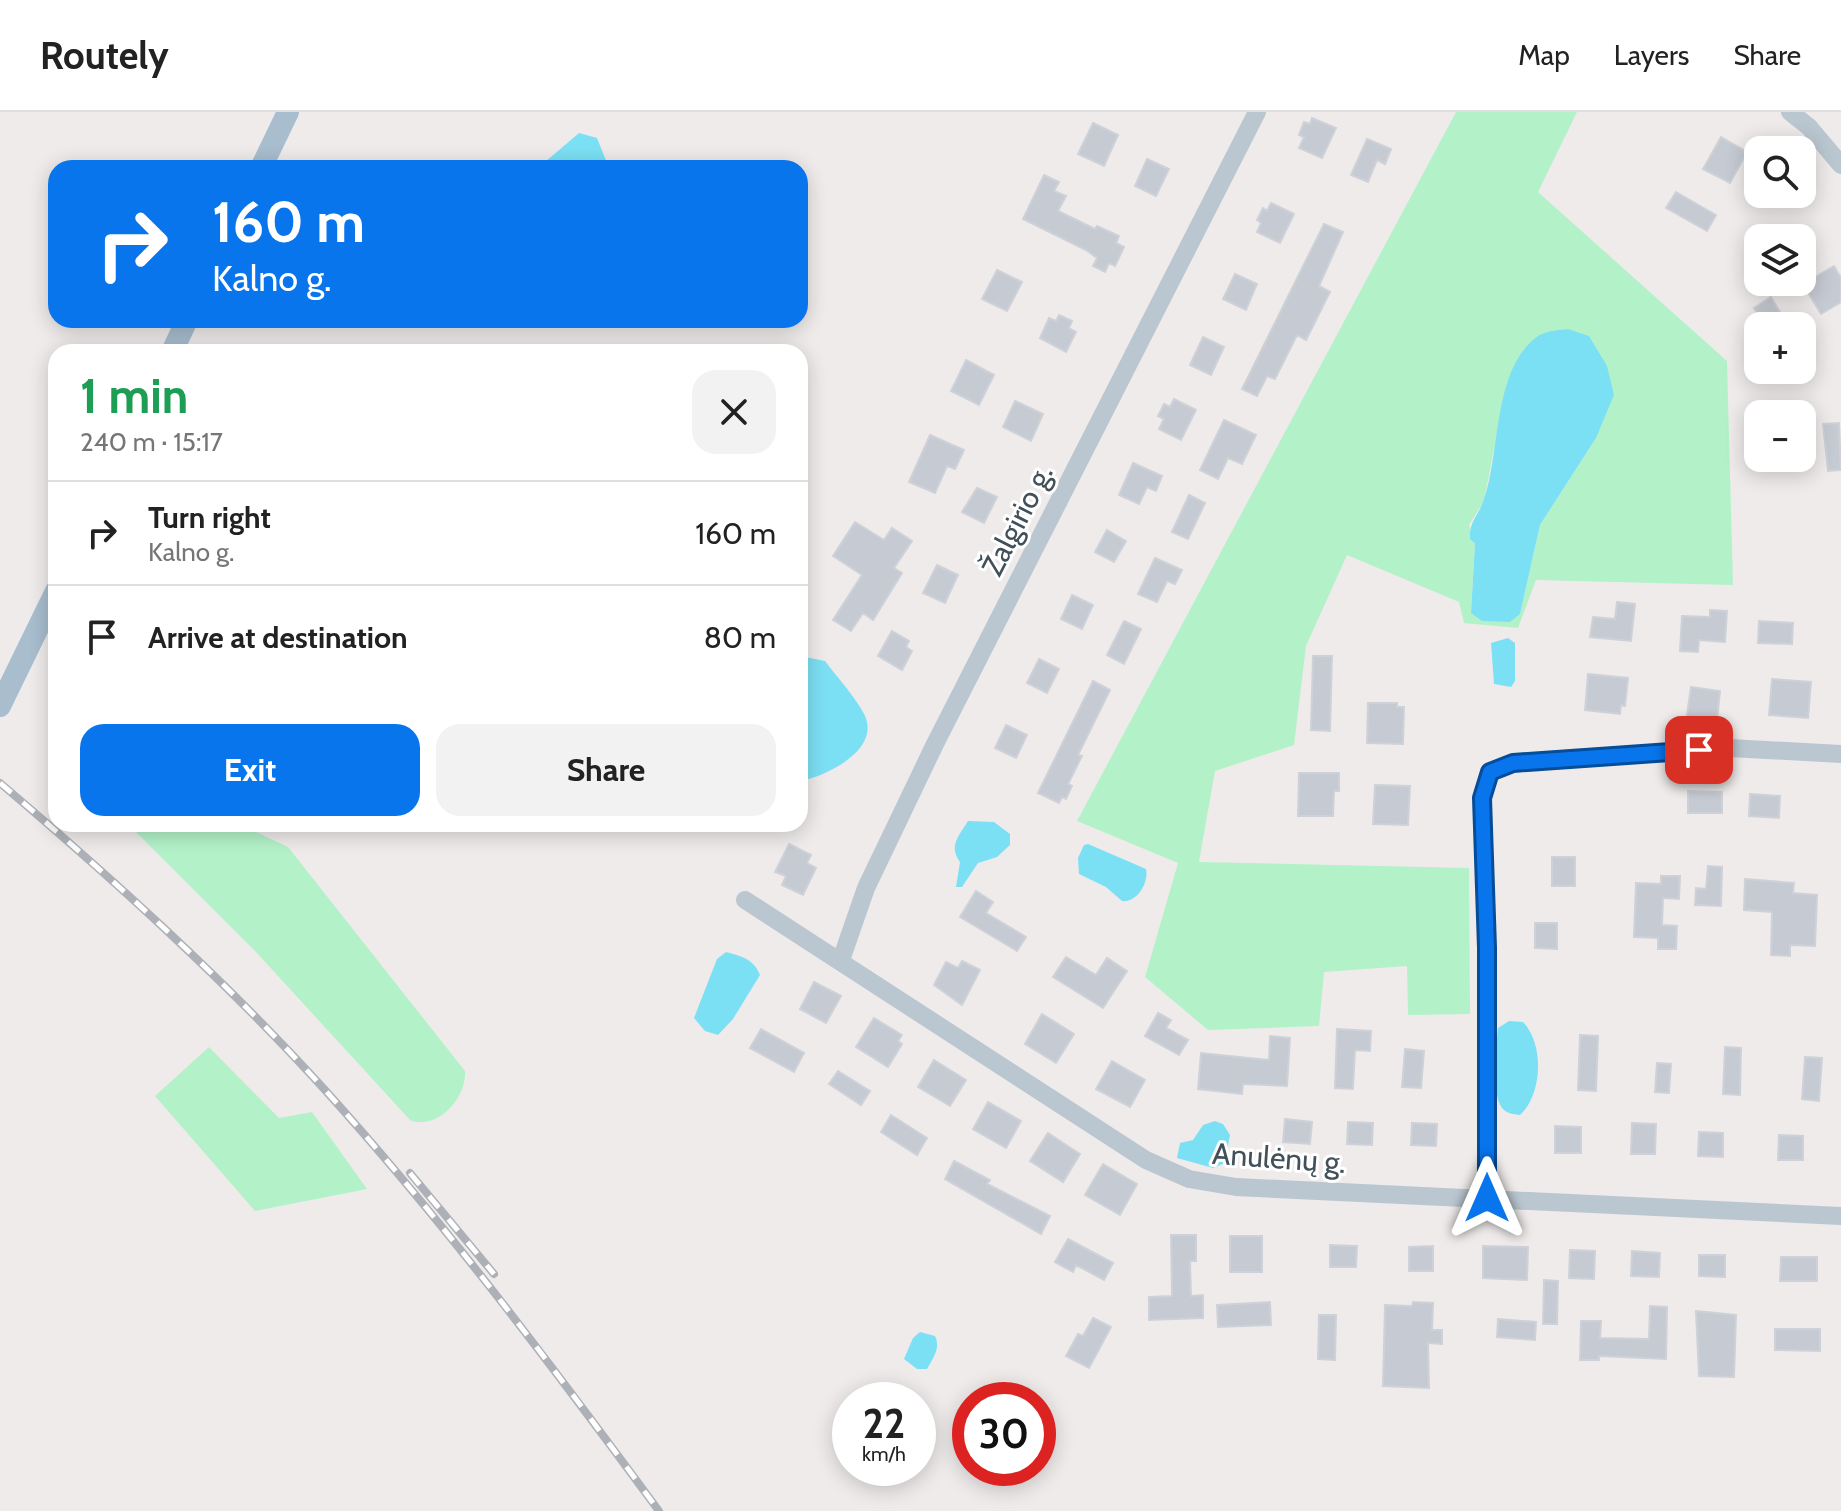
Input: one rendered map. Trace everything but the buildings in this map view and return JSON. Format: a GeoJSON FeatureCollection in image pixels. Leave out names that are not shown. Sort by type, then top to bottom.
{"type":"FeatureCollection","features":[{"type":"Feature","properties":{"kind":"main road"},"geometry":{"type":"LineString","coordinates":[[265,160],[288,112]]}},
{"type":"Feature","properties":{"kind":"main road"},"geometry":{"type":"LineString","coordinates":[[0,706],[48,607]]}},
{"type":"Feature","properties":{"kind":"street","name":"Žalgirio g."},"geometry":{"type":"LineString","coordinates":[[841,960],[866,888],[935,744],[1257,112]]}},
{"type":"Feature","properties":{"kind":"street"},"geometry":{"type":"LineString","coordinates":[[1790,112],[1809,127],[1841,165]]}},
{"type":"Feature","properties":{"kind":"street"},"geometry":{"type":"LineString","coordinates":[[1487,1198],[1487,948],[1482,798],[1490,772],[1513,763],[1730,748],[1841,754]]}},
{"type":"Feature","properties":{"kind":"street","name":"Anulėnų g."},"geometry":{"type":"LineString","coordinates":[[745,900],[1146,1160],[1189,1179],[1236,1187],[1841,1216]]}},
{"type":"Feature","properties":{"kind":"green space"},"geometry":{"type":"Polygon","coordinates":[[[1456,112],[1577,112],[1538,192],[1727,361],[1733,585],[1536,580],[1518,628],[1464,623],[1459,602],[1347,555],[1306,646],[1294,745],[1215,771],[1199,862],[1469,868],[1470,1014],[1408,1015],[1407,966],[1324,972],[1319,1026],[1208,1030],[1145,977],[1178,863],[1077,821],[1456,112]],[[1528,346],[1507,382],[1484,501],[1469,525],[1475,542],[1471,613],[1520,614],[1540,525],[1596,438],[1528,346]]]}},
{"type":"Feature","properties":{"kind":"green space"},"geometry":{"type":"Polygon","coordinates":[[[136,832],[256,832],[288,847],[465,1071],[461,1092],[455,1102],[430,1121],[410,1120],[255,951],[136,832]]]}},
{"type":"Feature","properties":{"kind":"green space"},"geometry":{"type":"Polygon","coordinates":[[[209,1047],[279,1118],[312,1112],[367,1189],[255,1211],[155,1096],[209,1047]]]}},
{"type":"Feature","properties":{"kind":"water"},"geometry":{"type":"Polygon","coordinates":[[[579,133],[597,138],[606,160],[547,160],[579,133]]]}},
{"type":"Feature","properties":{"kind":"water"},"geometry":{"type":"Polygon","coordinates":[[[1568,329],[1589,336],[1607,366],[1614,395],[1596,438],[1540,525],[1520,614],[1510,622],[1482,621],[1471,613],[1475,543],[1470,539],[1470,533],[1489,480],[1505,389],[1523,351],[1538,336],[1568,329]]]}},
{"type":"Feature","properties":{"kind":"water"},"geometry":{"type":"Polygon","coordinates":[[[1508,638],[1515,643],[1515,681],[1511,687],[1494,684],[1491,643],[1508,638]]]}},
{"type":"Feature","properties":{"kind":"water"},"geometry":{"type":"Polygon","coordinates":[[[808,658],[825,661],[859,705],[867,725],[866,737],[850,758],[808,779],[808,658]]]}},
{"type":"Feature","properties":{"kind":"water"},"geometry":{"type":"Polygon","coordinates":[[[968,821],[994,822],[1010,834],[1010,845],[997,857],[978,863],[962,887],[956,887],[960,862],[955,846],[968,821]]]}},
{"type":"Feature","properties":{"kind":"water"},"geometry":{"type":"Polygon","coordinates":[[[1084,845],[1146,869],[1146,880],[1141,891],[1132,899],[1122,901],[1106,887],[1079,874],[1078,858],[1084,845]]]}},
{"type":"Feature","properties":{"kind":"water"},"geometry":{"type":"Polygon","coordinates":[[[726,952],[751,962],[760,975],[733,1019],[718,1035],[705,1031],[694,1018],[717,959],[726,952]]]}},
{"type":"Feature","properties":{"kind":"water"},"geometry":{"type":"Polygon","coordinates":[[[1509,1021],[1523,1022],[1535,1043],[1538,1056],[1533,1095],[1520,1115],[1504,1110],[1496,1092],[1498,1028],[1509,1021]]]}},
{"type":"Feature","properties":{"kind":"water"},"geometry":{"type":"Polygon","coordinates":[[[1215,1121],[1223,1124],[1230,1135],[1225,1163],[1213,1168],[1177,1158],[1180,1143],[1193,1140],[1203,1125],[1215,1121]]]}},
{"type":"Feature","properties":{"kind":"water"},"geometry":{"type":"Polygon","coordinates":[[[920,1332],[935,1336],[937,1340],[936,1353],[927,1369],[917,1369],[904,1359],[913,1338],[920,1332]]]}},
{"type":"Feature","properties":{"kind":"railway"},"geometry":{"type":"LineString","coordinates":[[0,783],[48,825]]}},
{"type":"Feature","properties":{"kind":"railway"},"geometry":{"type":"LineString","coordinates":[[56,832],[167,931],[248,1009],[325,1090],[455,1244],[659,1511]]}},
{"type":"Feature","properties":{"kind":"railway"},"geometry":{"type":"LineString","coordinates":[[410,1173],[494,1274]]}},
{"type":"Feature","properties":{"kind":"route"},"geometry":{"type":"LineString","coordinates":[[1487,1198],[1487,948],[1482,798],[1490,772],[1513,763],[1699,750]]}}]}
